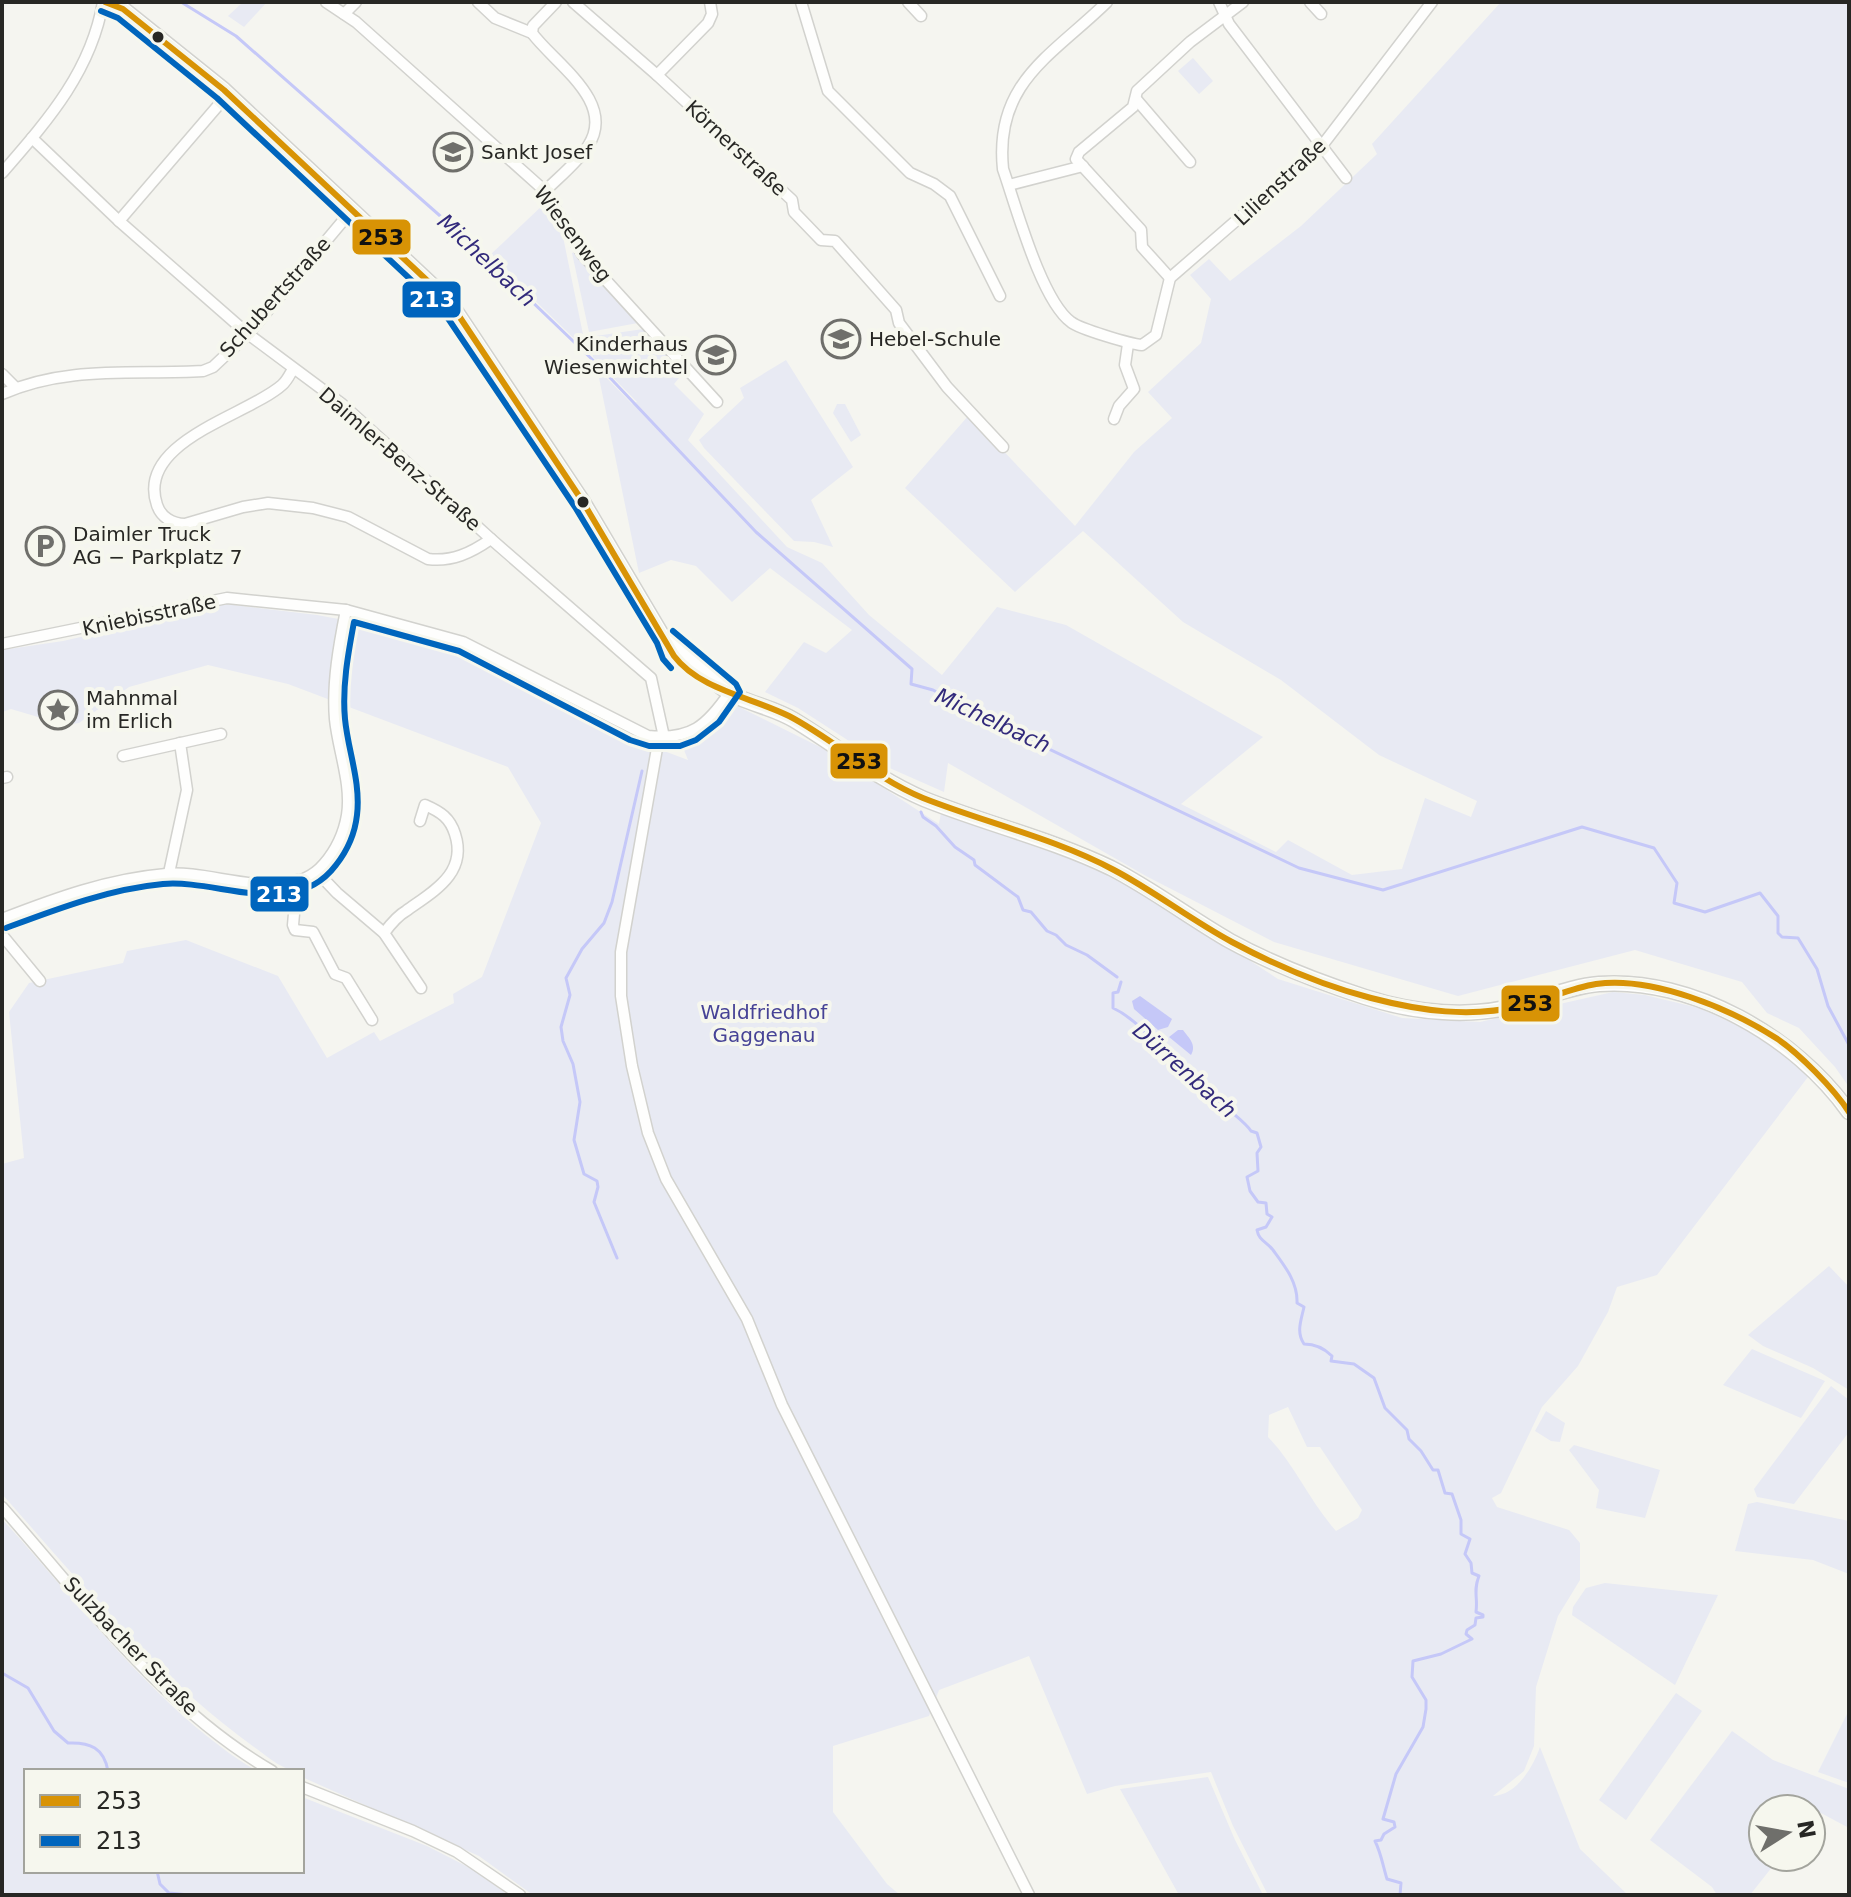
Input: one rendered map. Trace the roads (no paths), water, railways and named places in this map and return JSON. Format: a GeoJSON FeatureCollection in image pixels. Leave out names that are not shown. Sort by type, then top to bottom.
{"type":"FeatureCollection","features":[{"type":"Feature","properties":{"kind":"main road"},"geometry":{"type":"LineString","coordinates":[[104,2],[123,9],[228,94],[434,285],[456,311],[583,502],[666,639],[672,655],[709,686],[726,689],[790,717],[878,774],[921,797],[1071,850],[1114,870],[1232,942],[1305,976],[1369,998],[1435,1012],[1485,1012],[1519,1006],[1596,984],[1641,983],[1676,992],[1743,1020],[1778,1039],[1837,1094],[1849,1112]]}},
{"type":"Feature","properties":{"kind":"street"},"geometry":{"type":"LineString","coordinates":[[2,173],[63,101],[79,71],[104,2]]}},
{"type":"Feature","properties":{"kind":"street","name":"Wiesenweg"},"geometry":{"type":"LineString","coordinates":[[326,2],[375,39],[545,191],[582,254],[717,402]]}},
{"type":"Feature","properties":{"kind":"street"},"geometry":{"type":"LineString","coordinates":[[344,14],[356,2]]}},
{"type":"Feature","properties":{"kind":"street"},"geometry":{"type":"LineString","coordinates":[[478,2],[495,18],[532,33],[591,101],[595,116],[594,134],[588,147],[545,191]]}},
{"type":"Feature","properties":{"kind":"street"},"geometry":{"type":"LineString","coordinates":[[532,33],[533,26],[556,2]]}},
{"type":"Feature","properties":{"kind":"street","name":"Körnerstraße"},"geometry":{"type":"LineString","coordinates":[[573,2],[792,200],[794,212],[821,240],[835,241],[896,310],[899,323],[947,387],[1003,447]]}},
{"type":"Feature","properties":{"kind":"street"},"geometry":{"type":"LineString","coordinates":[[657,75],[708,23],[712,14],[710,2]]}},
{"type":"Feature","properties":{"kind":"street"},"geometry":{"type":"LineString","coordinates":[[801,2],[828,91],[910,173],[934,184],[950,196],[1000,296]]}},
{"type":"Feature","properties":{"kind":"street"},"geometry":{"type":"LineString","coordinates":[[908,2],[921,16]]}},
{"type":"Feature","properties":{"kind":"street"},"geometry":{"type":"LineString","coordinates":[[1107,2],[1031,71],[1014,96],[1005,117],[1001,150],[1003,169],[1044,287],[1071,322],[1128,344],[1142,345],[1156,335],[1170,278],[1142,247],[1141,230],[1076,159],[1079,152],[1133,107],[1137,91],[1190,42],[1243,2]]}},
{"type":"Feature","properties":{"kind":"street"},"geometry":{"type":"LineString","coordinates":[[1219,2],[1224,17],[1346,178]]}},
{"type":"Feature","properties":{"kind":"street"},"geometry":{"type":"LineString","coordinates":[[1310,2],[1321,14]]}},
{"type":"Feature","properties":{"kind":"street","name":"Lilienstraße"},"geometry":{"type":"LineString","coordinates":[[1170,278],[1321,147],[1432,2]]}},
{"type":"Feature","properties":{"kind":"street"},"geometry":{"type":"LineString","coordinates":[[119,221],[228,94]]}},
{"type":"Feature","properties":{"kind":"street"},"geometry":{"type":"LineString","coordinates":[[1136,99],[1190,162]]}},
{"type":"Feature","properties":{"kind":"street","name":"Daimler-Benz-Straße"},"geometry":{"type":"LineString","coordinates":[[32,138],[119,221],[248,334],[342,404],[651,678],[661,737]]}},
{"type":"Feature","properties":{"kind":"street"},"geometry":{"type":"LineString","coordinates":[[1009,185],[1083,166]]}},
{"type":"Feature","properties":{"kind":"street","name":"Schubertstraße"},"geometry":{"type":"LineString","coordinates":[[2,394],[54,377],[203,371],[213,367],[248,334],[352,210]]}},
{"type":"Feature","properties":{"kind":"street"},"geometry":{"type":"LineString","coordinates":[[1114,419],[1119,406],[1134,389],[1125,365],[1128,344]]}},
{"type":"Feature","properties":{"kind":"street"},"geometry":{"type":"LineString","coordinates":[[293,369],[282,385],[195,435],[169,455],[159,470],[155,488],[157,507],[163,516],[179,524],[194,524],[222,512],[268,503],[313,508],[348,517],[428,559],[442,561],[467,554],[491,539]]}},
{"type":"Feature","properties":{"kind":"street"},"geometry":{"type":"LineString","coordinates":[[2,374],[16,388]]}},
{"type":"Feature","properties":{"kind":"street","name":"Kniebisstraße"},"geometry":{"type":"LineString","coordinates":[[2,644],[227,598],[346,610],[463,642],[635,731],[661,737]]}},
{"type":"Feature","properties":{"kind":"street"},"geometry":{"type":"LineString","coordinates":[[2,919],[101,884],[169,873],[285,884],[317,872],[331,857],[343,834],[349,804],[335,716],[337,670],[346,610]]}},
{"type":"Feature","properties":{"kind":"street"},"geometry":{"type":"LineString","coordinates":[[726,689],[710,719],[700,727],[682,735],[661,737],[621,952],[621,996],[632,1066],[648,1133],[666,1179],[747,1319],[789,1419],[1029,1895]]}},
{"type":"Feature","properties":{"kind":"street"},"geometry":{"type":"LineString","coordinates":[[123,756],[221,734]]}},
{"type":"Feature","properties":{"kind":"street"},"geometry":{"type":"LineString","coordinates":[[169,873],[187,790],[180,743]]}},
{"type":"Feature","properties":{"kind":"street"},"geometry":{"type":"LineString","coordinates":[[384,933],[404,911],[442,886],[454,868],[457,839],[447,818],[425,805],[420,821]]}},
{"type":"Feature","properties":{"kind":"street"},"geometry":{"type":"LineString","coordinates":[[317,872],[384,933],[421,988]]}},
{"type":"Feature","properties":{"kind":"street"},"geometry":{"type":"LineString","coordinates":[[297,880],[295,930],[313,932],[335,974],[346,978],[372,1020]]}},
{"type":"Feature","properties":{"kind":"street"},"geometry":{"type":"LineString","coordinates":[[2,935],[40,981]]}},
{"type":"Feature","properties":{"kind":"street","name":"Sulzbacher Straße"},"geometry":{"type":"LineString","coordinates":[[2,1507],[172,1695],[217,1734],[269,1769]]}},
{"type":"Feature","properties":{"kind":"street"},"geometry":{"type":"LineString","coordinates":[[304,1788],[457,1852],[520,1895]]}},
{"type":"Feature","properties":{"kind":"water"},"geometry":{"type":"Polygon","coordinates":[[[1140,996],[1172,1019],[1168,1027],[1158,1030],[1134,1009],[1132,1001],[1140,996]]]}},
{"type":"Feature","properties":{"kind":"water"},"geometry":{"type":"Polygon","coordinates":[[[1183,1030],[1192,1042],[1191,1055],[1169,1037],[1183,1030]]]}},
{"type":"Feature","properties":{"kind":"waterway","name":"Michelbach"},"geometry":{"type":"LineString","coordinates":[[181,2],[236,36],[472,244],[598,365],[756,532],[912,669],[911,684],[933,690],[990,721],[1299,868],[1383,890],[1582,827],[1654,848],[1677,883],[1674,903],[1705,912],[1760,893],[1778,916],[1778,933],[1782,937],[1798,938],[1817,969],[1828,1006],[1849,1045]]}},
{"type":"Feature","properties":{"kind":"waterway"},"geometry":{"type":"LineString","coordinates":[[617,1258],[594,1202],[597,1181],[584,1174],[574,1140],[580,1102],[573,1064],[563,1041],[561,1027],[570,995],[566,978],[582,949],[604,923],[612,902],[642,771]]}},
{"type":"Feature","properties":{"kind":"waterway","name":"Dürrenbach"},"geometry":{"type":"LineString","coordinates":[[921,812],[955,847],[974,860],[975,865],[1018,897],[1023,910],[1031,912],[1047,931],[1117,977]]}},
{"type":"Feature","properties":{"kind":"waterway","name":"Dürrenbach"},"geometry":{"type":"LineString","coordinates":[[1121,982],[1118,992],[1113,993],[1113,1008],[1158,1040],[1181,1067],[1197,1077],[1196,1083],[1208,1088],[1214,1099],[1257,1133],[1261,1147],[1257,1153],[1258,1171],[1247,1177],[1250,1191],[1258,1202],[1266,1203],[1267,1214],[1272,1217],[1266,1227],[1257,1230],[1286,1268],[1293,1281],[1297,1303],[1304,1307],[1300,1331],[1304,1344],[1319,1347],[1332,1356],[1331,1361],[1354,1364],[1374,1378],[1385,1408],[1407,1430],[1409,1439],[1433,1470],[1438,1470],[1445,1493],[1452,1494],[1461,1520],[1461,1534],[1470,1539],[1465,1554],[1471,1563],[1472,1573],[1479,1576],[1476,1612],[1483,1617],[1476,1618],[1475,1625],[1467,1630],[1466,1634],[1472,1639],[1441,1654],[1413,1661],[1412,1677],[1426,1700],[1423,1727],[1396,1774],[1383,1819],[1394,1822],[1395,1827],[1381,1840],[1375,1841],[1387,1879],[1401,1883],[1400,1895]]}},
{"type":"Feature","properties":{"kind":"waterway"},"geometry":{"type":"LineString","coordinates":[[2,1673],[28,1688],[54,1731],[68,1743],[95,1748],[108,1769]]}},
{"type":"Feature","properties":{"kind":"waterway"},"geometry":{"type":"LineString","coordinates":[[157,1873],[160,1884],[169,1893],[189,1895]]}},
{"type":"Feature","properties":{"kind":"place","name":"Sankt Josef"},"geometry":{"type":"Point","coordinates":[453,152]}},
{"type":"Feature","properties":{"kind":"place","name":"Hebel-Schule"},"geometry":{"type":"Point","coordinates":[841,339]}},
{"type":"Feature","properties":{"kind":"place","name":"Kinderhaus Wiesenwichtel"},"geometry":{"type":"Point","coordinates":[716,355]}},
{"type":"Feature","properties":{"kind":"place","name":"Daimler Truck AG − Parkplatz 7"},"geometry":{"type":"Point","coordinates":[45,546]}},
{"type":"Feature","properties":{"kind":"place","name":"Mahnmal im Erlich"},"geometry":{"type":"Point","coordinates":[58,710]}},
{"type":"Feature","properties":{"kind":"park label","name":"Waldfriedhof Gaggenau"},"geometry":{"type":"Point","coordinates":[764,1024]}}]}
